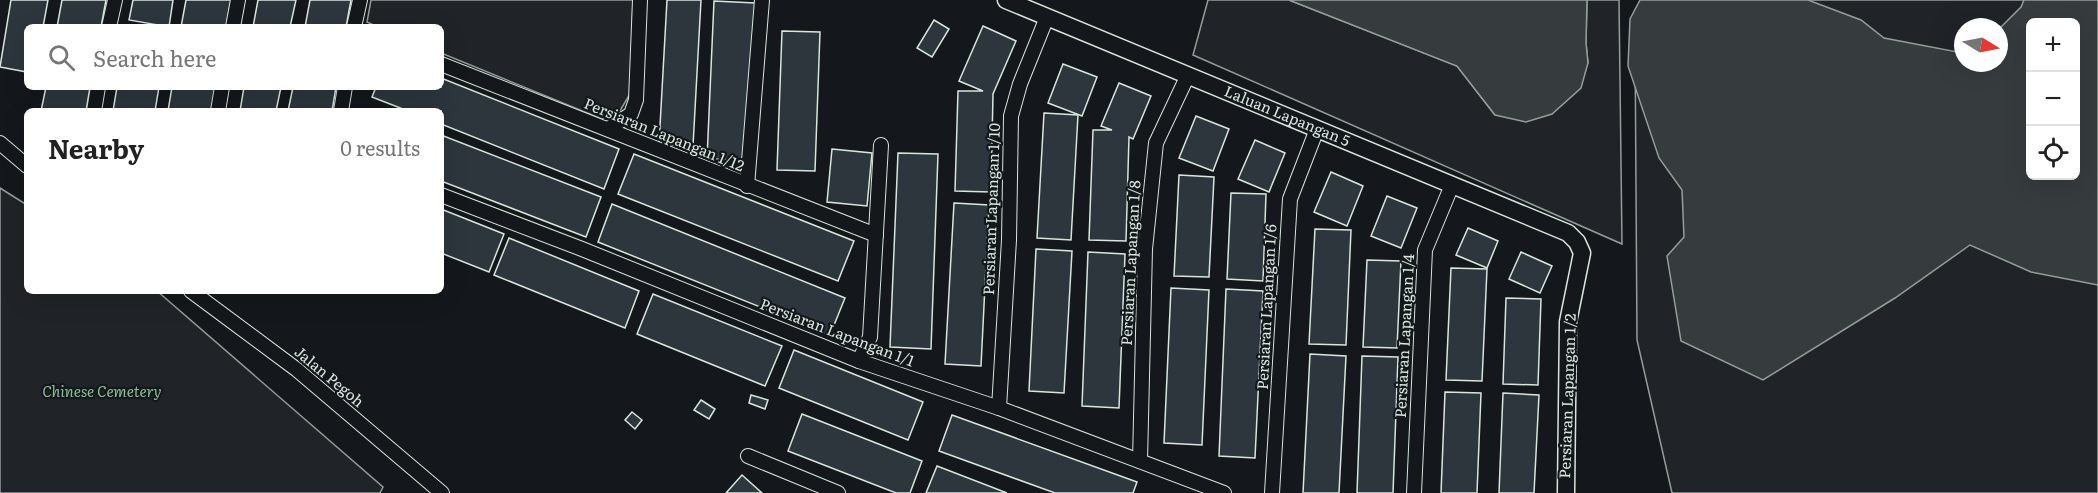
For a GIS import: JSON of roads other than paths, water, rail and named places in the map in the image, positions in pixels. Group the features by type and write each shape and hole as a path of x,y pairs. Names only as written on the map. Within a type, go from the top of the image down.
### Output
{"street":[{"path":"110,24 114,0"},
{"path":"234,24 238,0"},
{"path":"355,24 360,0"},
{"path":"608,129 631,114 636,100 640,0"},
{"path":"747,186 762,0"},
{"name":"Laluan Lapangan 5","path":"1006,0 1568,234"},
{"name":"Persiaran Lapangan 1/10","path":"999,408 1009,240 1011,116 1020,84 1047,17"},
{"name":"Persiaran Lapangan 1/12","path":"444,65 876,235"},
{"name":"Persiaran Lapangan 1/8","path":"1140,461 1145,249 1156,143 1188,75"},
{"path":"94,108 98,90"},
{"path":"218,108 222,90"},
{"path":"342,108 344,90"},
{"name":"Persiaran Lapangan 1/6","path":"1272,493 1290,199 1317,129"},
{"path":"0,144 24,164"},
{"path":"859,361 870,337 881,145"},
{"name":"Persiaran Lapangan 1/4","path":"1414,493 1425,250 1452,185"},
{"name":"Persiaran Lapangan 1/1","path":"444,196 582,249 859,361 999,408 1224,493"},
{"name":"Persiaran Lapangan 1/2","path":"1566,493 1568,322 1582,254 1577,242 1568,234"},
{"name":"Jalan Pegoh","path":"195,294 296,369 442,493"},
{"path":"748,456 811,488 838,493"}],"park label":[{"name":"Chinese Cemetery","path":"102,392"}]}
